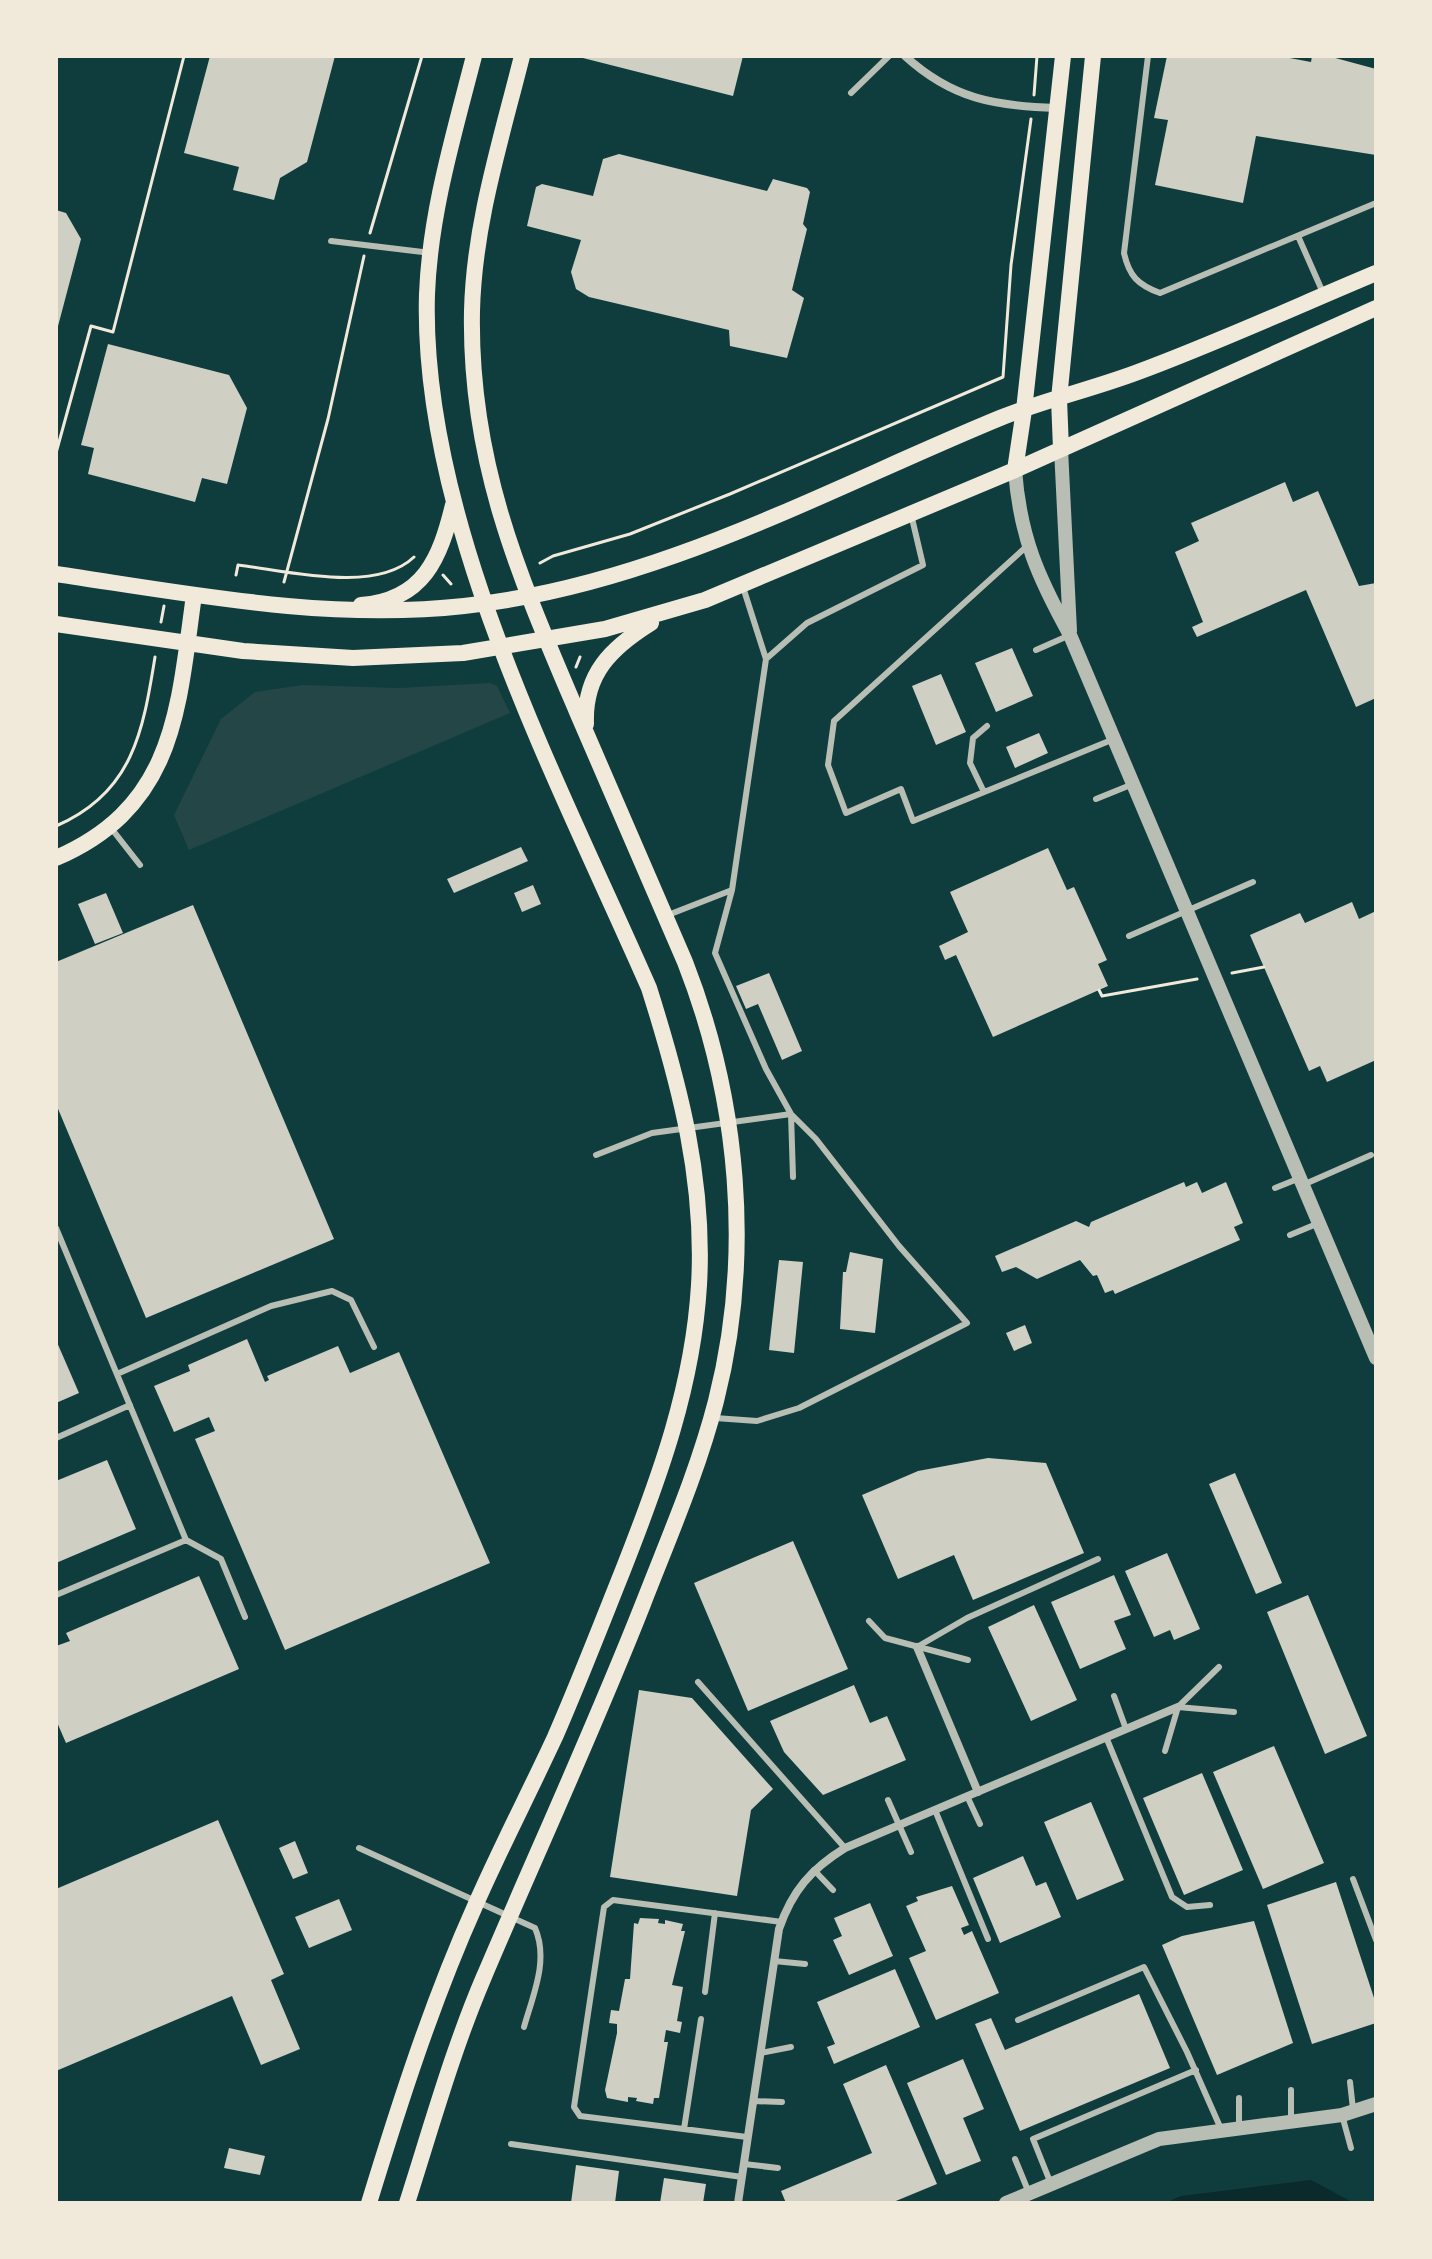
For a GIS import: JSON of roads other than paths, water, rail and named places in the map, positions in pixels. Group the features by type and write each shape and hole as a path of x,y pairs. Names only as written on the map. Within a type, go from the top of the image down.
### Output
{"main road":[{"path":"369,2203 414,2059 477,1902 575,1690 675,1430 692,1356 699,1283 697,1188 682,1096 649,988 488,604 454,503 435,409 427,322 431,253 445,172 474,56"},
{"path":"407,2203 455,2053 587,1746 692,1480 725,1361 734,1287 736,1204 730,1125 706,1022 665,916 528,597 494,499 482,449 476,406 472,309 481,224 522,56"},
{"path":"1015,470 1063,56"},
{"path":"1061,449 1059,399 1093,56"},
{"path":"56,574 194,595 340,610 399,611 488,604 528,597 619,576 687,552 1024,410 1161,363 1376,273"},
{"path":"56,624 187,644 315,657 425,656 546,640 669,612 1015,470 1376,308"},
{"path":"340,610 387,599 423,578 440,553 454,503"},
{"path":"56,858 111,828 144,792 164,755 174,720 194,595"},
{"path":"593,749 585,701 597,671 608,654 624,640 669,612"}],"street":[{"path":"905,56 921,71 974,99 1005,107 1056,108"},
{"path":"1061,449 1070,635"},
{"path":"1015,470 1018,509 1026,547 1070,635 1376,1358"},
{"path":"917,1647 978,1792"},
{"path":"738,2203 782,1922 786,1906 814,1870 845,1848 1178,1707"},
{"path":"1006,2203 1159,2139 1348,2114 1376,2104"}],"lane":[{"path":"851,93 889,56"},
{"path":"1148,56 1124,253 1132,277 1142,286 1160,293 1376,203"},
{"path":"1298,236 1324,295"},
{"path":"331,241 431,253"},
{"path":"766,659 807,623 923,565 911,513"},
{"path":"1026,547 834,721 828,765 846,813 901,789 913,821 1114,739"},
{"path":"711,1418 757,1421 799,1408 967,1323 899,1246 816,1139 791,1114 766,1069 715,953 732,890 766,659 742,584"},
{"path":"1036,650 1070,635"},
{"path":"983,790 970,763 973,738 987,726"},
{"path":"1096,799 1133,784"},
{"path":"111,828 140,865"},
{"path":"1129,936 1253,882"},
{"path":"665,916 732,890"},
{"path":"596,1155 652,1133 730,1125 791,1114"},
{"path":"791,1114 793,1177"},
{"path":"1275,1188 1371,1155"},
{"path":"1290,1235 1319,1223"},
{"path":"56,1228 186,1540 221,1559 245,1617"},
{"path":"117,1374 271,1306 332,1291 351,1300 374,1347"},
{"path":"56,1438 130,1405"},
{"path":"56,1595 186,1540"},
{"path":"917,1647 967,1618 1098,1559"},
{"path":"869,1621 885,1638 968,1660"},
{"path":"1165,1751 1178,1707 1219,1667"},
{"path":"698,1682 845,1848"},
{"path":"1114,1696 1126,1729"},
{"path":"1178,1707 1234,1712"},
{"path":"1106,1737 1172,1897 1187,1907 1210,1905"},
{"path":"967,1796 980,1824"},
{"path":"888,1800 911,1852"},
{"path":"935,1810 988,1939"},
{"path":"359,1848 535,1928 542,1943 540,1966 524,2027"},
{"path":"814,1870 833,1890"},
{"path":"1353,1879 1376,1940"},
{"path":"747,2137 580,2116 574,2107 604,1907 613,1900 782,1922"},
{"path":"705,1992 715,1913"},
{"path":"774,1961 805,1964"},
{"path":"1018,2020 1144,1967 1196,2070 1221,2129"},
{"path":"684,2129 701,2019"},
{"path":"761,2053 791,2047"},
{"path":"1051,2184 1033,2139 1196,2070"},
{"path":"1350,2082 1348,2114 1351,2148"},
{"path":"1291,2090 1291,2121"},
{"path":"1239,2098 1239,2126"},
{"path":"753,2101 782,2102"},
{"path":"511,2144 742,2177"},
{"path":"1015,2159 1029,2193"},
{"path":"744,2164 778,2168"}]}
